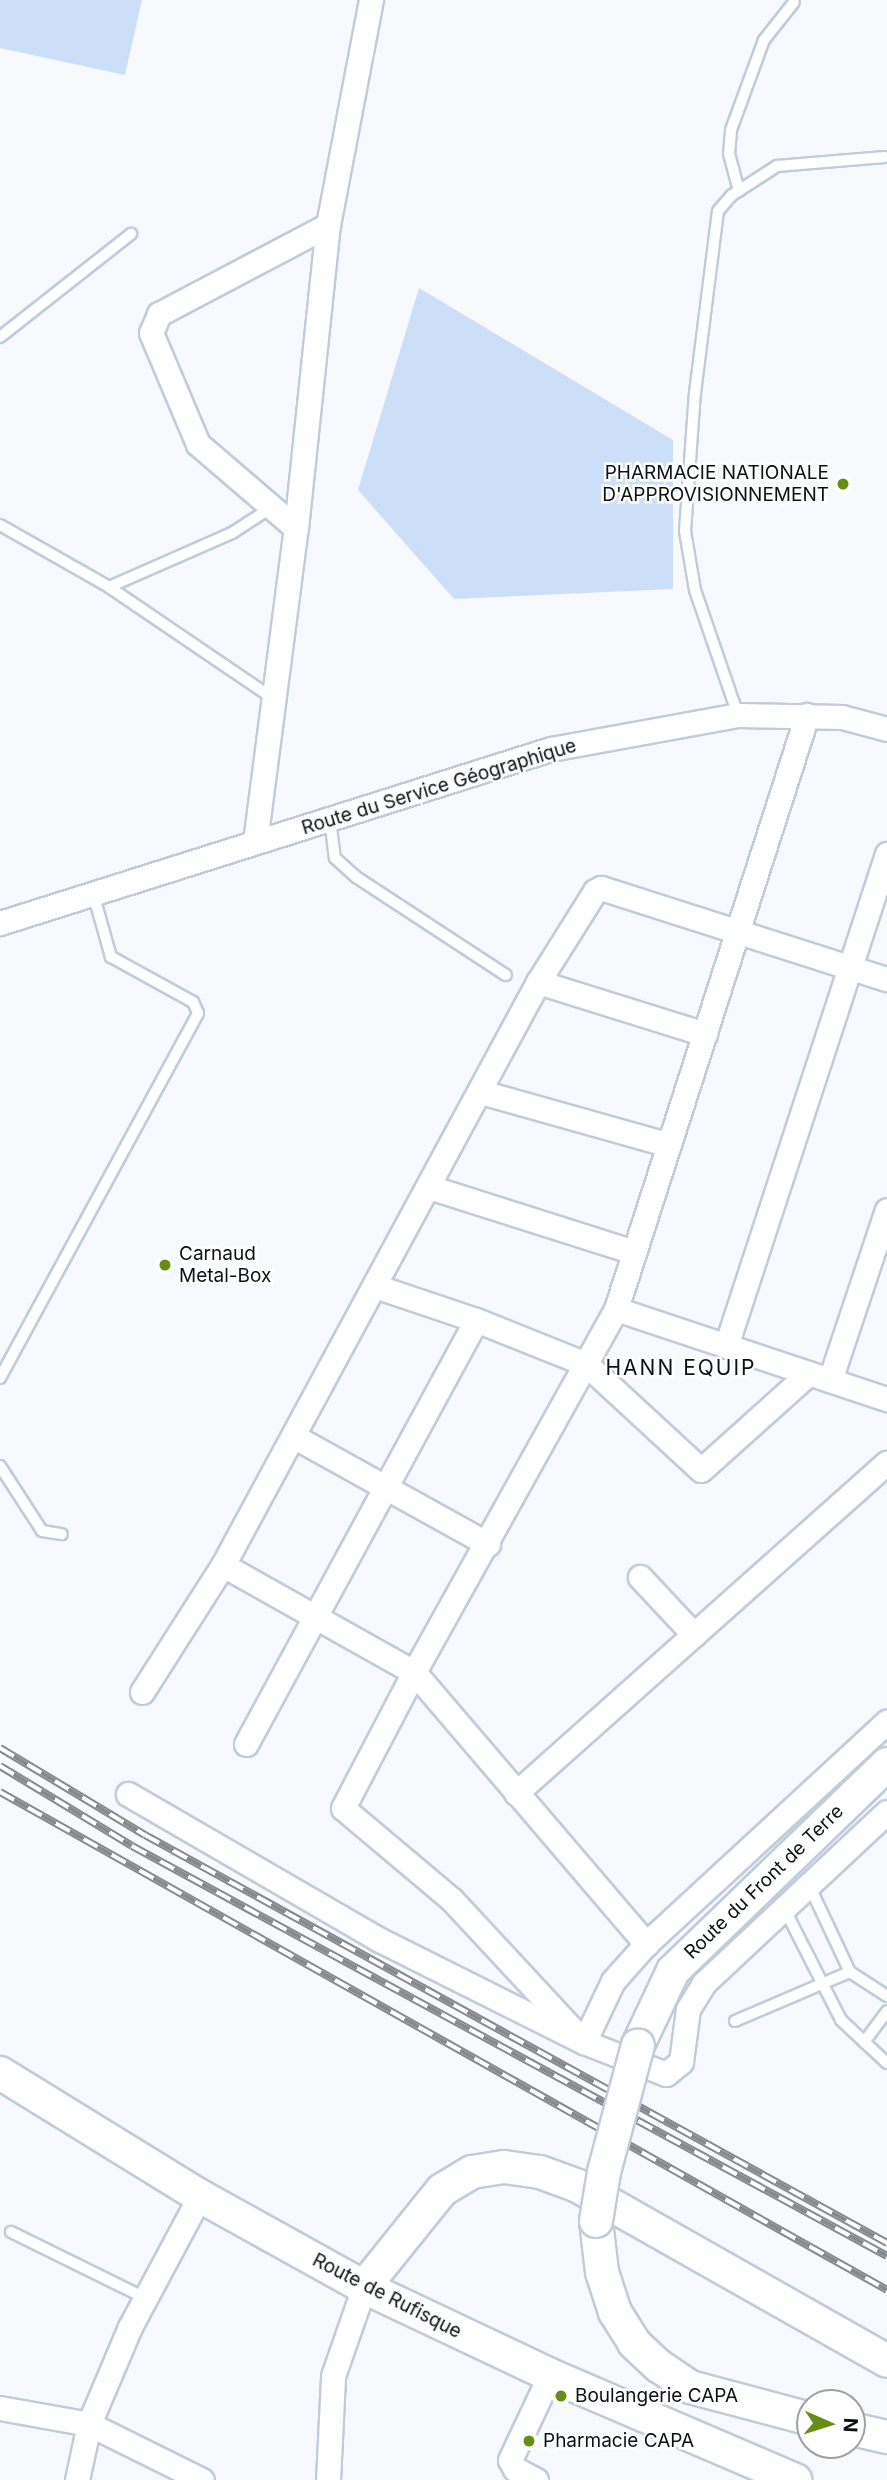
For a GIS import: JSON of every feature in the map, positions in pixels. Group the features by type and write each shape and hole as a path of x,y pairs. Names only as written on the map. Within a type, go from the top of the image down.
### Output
{"main road":[{"name":"Route du Front de Terre","path":"796,2415 690,2387 659,2366 634,2343 615,2312 601,2272 596,2221 604,2172 638,2045 673,1971 887,1764"},
{"name":"Route de Rufisque","path":"0,2073 200,2196 364,2287 550,2375 794,2480"},
{"path":"364,2287 442,2190 472,2172 504,2167 540,2172 578,2186 887,2361"},
{"path":"866,2432 887,2437"}],"street":[{"path":"255,842 296,528 328,225 371,0"},
{"path":"296,528 198,444 151,332 159,314 328,225"},
{"name":"Route du Service Géographique","path":"0,923 551,750 738,715 807,715 887,729"},
{"path":"584,2042 451,1899 343,1808 414,1672 488,1544 616,1309 807,715"},
{"path":"726,1346 887,854"},
{"path":"142,1692 223,1565 481,1092 538,982 590,896 601,888 887,979"},
{"path":"538,982 705,1034"},
{"path":"481,1092 669,1145"},
{"path":"429,1187 634,1252"},
{"path":"375,1286 476,1320 586,1364 701,1470 819,1377 887,1213"},
{"path":"616,1309 887,1399"},
{"path":"246,1744 476,1320"},
{"path":"293,1436 488,1544"},
{"path":"516,1793 887,1463"},
{"path":"223,1565 414,1672 646,1944"},
{"path":"640,1577 694,1635"},
{"path":"584,2042 613,1980 646,1944 887,1722"},
{"path":"128,1794 378,1939 584,2042 666,2074 675,2070 681,2062 688,2009 704,1983 887,1812"},
{"path":"77,2480 89,2424 145,2298 200,2196"},
{"path":"328,2480 332,2376 364,2287"},
{"path":"536,2480 515,2469 510,2460 550,2375"},
{"path":"0,2408 89,2424 202,2480"}],"lane":[{"path":"739,191 729,154 732,130 764,40 794,2"},
{"path":"738,715 695,590 684,519 695,393 718,211 739,191 785,163 885,157"},
{"path":"0,337 131,234"},
{"path":"109,587 232,533 272,507"},
{"path":"0,525 109,587 275,700"},
{"path":"330,819 335,858 356,877 506,975"},
{"path":"0,1378 198,1013 193,1002 111,957 93,893"},
{"path":"0,1466 42,1531 62,1534"},
{"path":"809,1884 850,1972 887,1996"},
{"path":"784,1908 820,1984 841,2020 887,2063"},
{"path":"735,2021 850,1972"},
{"path":"864,2042 887,2011"},
{"path":"11,2232 145,2298"}],"shaded area":[{"path":"0,0 142,0 125,75 0,48"},
{"path":"419,288 673,440 673,589 454,599 358,490"}],"railway":[{"path":"0,1748 145,1835 887,2243"},
{"path":"0,1766 132,1846 887,2256"},
{"path":"0,1792 887,2290"}],"place":[{"name":"PHARMACIE NATIONALE D'APPROVISIONNEMENT","path":"843,484"},
{"name":"Carnaud Metal-Box","path":"165,1265"},
{"name":"Boulangerie CAPA","path":"561,2396"},
{"name":"Pharmacie CAPA","path":"529,2441"}],"district":[{"name":"HANN EQUIP","path":"681,1368"}]}
